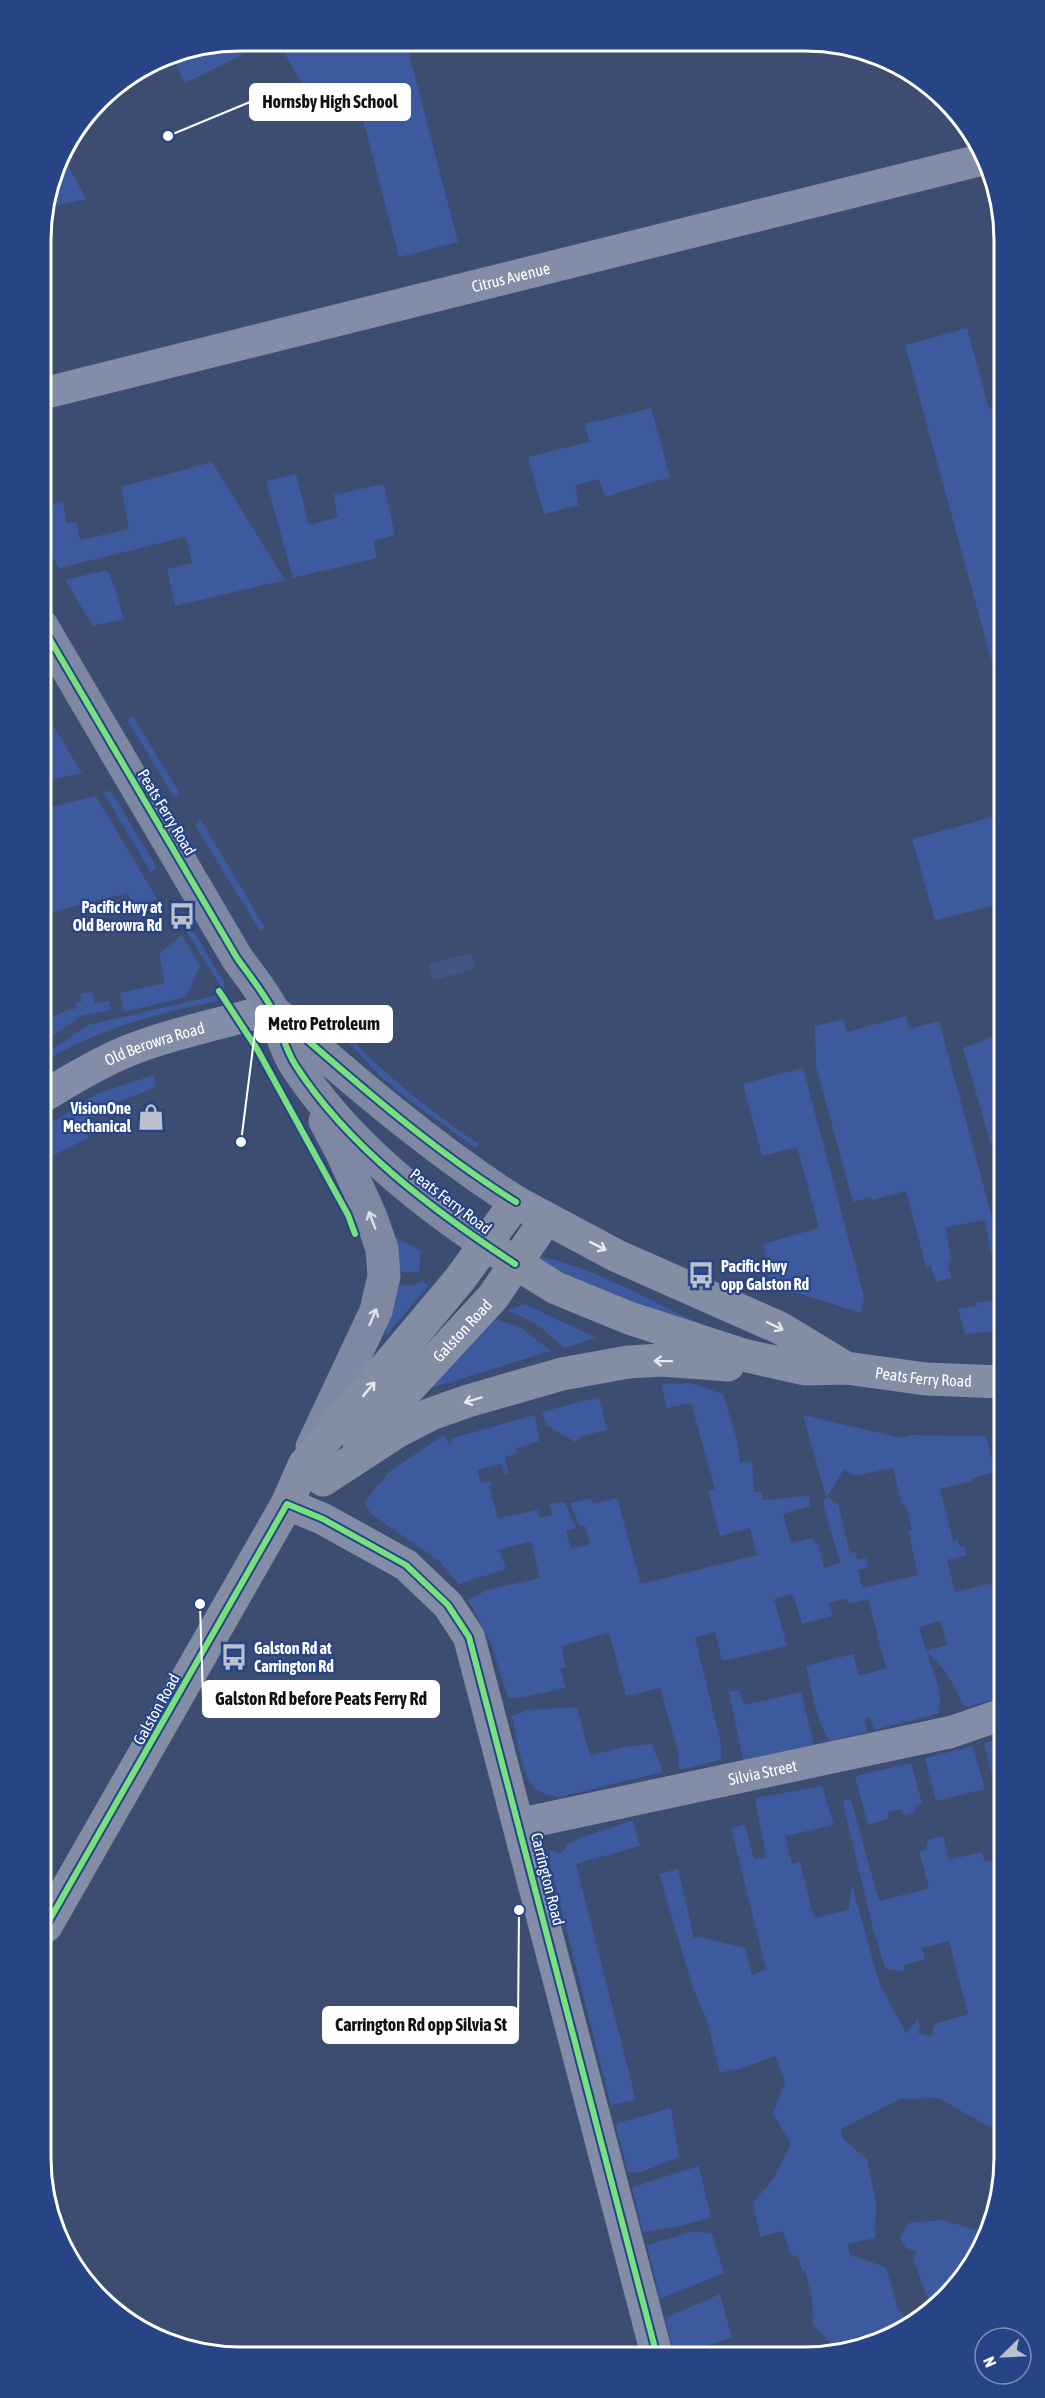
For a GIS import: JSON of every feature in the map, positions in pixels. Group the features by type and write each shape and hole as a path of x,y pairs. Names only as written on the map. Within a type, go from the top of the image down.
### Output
{"main road":[{"name":"Peats Ferry Road","path":"51,641 237,958 272,1009 295,1065 327,1106 384,1166 416,1194 515,1264 556,1287 629,1318 743,1355 805,1369 846,1368 926,1379 994,1382"},
{"name":"Peats Ferry Road","path":"272,1009 405,1124 474,1175 516,1202 617,1256 780,1328 846,1368"},
{"path":"295,1065 341,1151 371,1217 382,1249 384,1276 376,1311 314,1473"},
{"name":"Galston Road","path":"314,1473 516,1202"},
{"name":"Galston Road","path":"51,1917 286,1504 314,1473 493,1297 546,1219"},
{"path":"314,1473 431,1414 562,1374 628,1362 662,1360 805,1369"}],"street":[{"name":"Citrus Avenue","path":"51,392 977,161"},
{"name":"Old Berowra Road","path":"51,1092 86,1070 126,1052 272,1009"},
{"name":"Carrington Road","path":"286,1504 323,1519 406,1565 448,1605 469,1637 520,1824 655,2347"},
{"name":"Silvia Street","path":"520,1824 951,1732 994,1717"}],"shaded area":[{"path":"249,51 185,83 175,63 215,53"},
{"path":"283,51 408,51 458,242 399,257 361,112 325,121"},
{"path":"67,163 86,199 54,206"},
{"path":"967,328 989,409 994,407 994,670 905,345"},
{"path":"651,408 670,477 605,497 599,479 575,485 579,505 544,514 528,457 589,442 585,424"},
{"path":"212,462 285,580 175,606 167,569 192,563 186,537 59,568 51,555 51,504 63,501 67,523 76,522 80,540 129,529 121,487"},
{"path":"296,474 309,525 338,517 333,495 384,484 395,535 373,541 377,558 293,578 266,481"},
{"path":"106,570 114,585 124,619 93,626 65,580"},
{"path":"133,716 180,794 174,797 127,719"},
{"path":"51,723 82,773 51,780"},
{"path":"111,791 157,868 151,872 103,792"},
{"path":"96,796 157,899 137,909 134,915 128,893 51,912 51,807"},
{"path":"994,817 994,905 935,920 912,839"},
{"path":"200,820 265,928 260,931 195,825"},
{"path":"182,912 224,982 225,993 176,915"},
{"path":"182,935 200,966 186,997 124,1012 120,993 165,983 159,954"},
{"path":"471,953 475,969 433,980 429,964"},
{"path":"92,992 95,1003 109,1001 111,1010 81,1016 51,1037 51,1018 77,1008 75,1003 82,1001 80,994"},
{"path":"218,995 220,1000 129,1023 86,1040 51,1058 51,1050 88,1025"},
{"path":"324,1011 397,1082 479,1144 476,1148 406,1098 379,1075 321,1013"},
{"path":"906,1016 909,1029 939,1021 994,1225 994,1255 991,1255 985,1220 946,1227 951,1278 936,1282 931,1266 926,1267 906,1191 872,1200 871,1197 853,1202 816,1066 815,1026 843,1019 847,1032"},
{"path":"994,1036 994,1155 963,1048"},
{"path":"803,1068 864,1297 861,1313 772,1285 763,1244 819,1228 797,1147 762,1156 743,1084"},
{"path":"154,1075 156,1087 94,1112 94,1117 85,1118 88,1138 51,1156 51,1123 99,1093"},
{"path":"392,1236 421,1251 419,1272 396,1272"},
{"path":"539,1256 582,1269 623,1286 703,1325 703,1328 590,1287 535,1257"},
{"path":"423,1281 428,1286 385,1337 394,1286 412,1285"},
{"path":"994,1300 994,1332 965,1334 958,1309 977,1306 976,1303"},
{"path":"523,1304 596,1338 564,1348 531,1321 506,1311"},
{"path":"496,1319 521,1328 551,1351 428,1389 473,1339"},
{"path":"690,1383 723,1394 737,1440 740,1463 752,1461 754,1492 762,1492 762,1500 809,1496 810,1506 783,1514 791,1543 813,1538 815,1544 818,1543 824,1568 840,1563 823,1503 826,1497 803,1415 901,1438 913,1435 986,1436 994,1472 972,1478 973,1481 940,1489 953,1541 958,1540 960,1547 964,1546 966,1555 947,1560 955,1592 994,1583 994,1699 966,1707 952,1682 927,1652 939,1690 938,1714 874,1730 870,1717 865,1719 867,1732 831,1741 818,1717 806,1666 853,1654 859,1676 886,1668 868,1599 849,1604 847,1598 829,1603 833,1616 802,1624 793,1594 774,1599 787,1646 722,1661 715,1632 695,1638 721,1744 721,1760 679,1770 678,1752 660,1688 626,1696 609,1633 561,1646 566,1667 560,1669 566,1688 508,1698 491,1643 468,1600 487,1590 540,1578 531,1541 499,1550 506,1569 459,1584 439,1561 371,1514 364,1502 390,1471 444,1435 450,1445 453,1438 535,1415 539,1441 516,1448 517,1454 505,1457 509,1474 505,1475 501,1464 477,1470 481,1483 491,1481 492,1485 489,1486 498,1518 538,1510 540,1518 552,1515 549,1504 565,1502 576,1528 566,1531 571,1549 590,1544 585,1526 580,1527 570,1503 591,1498 593,1504 617,1498 641,1584 757,1555 750,1528 720,1536 708,1491 715,1489 691,1403 667,1408 661,1384","holes":["893,1468 902,1505 906,1505 912,1530 908,1531 918,1575 862,1588 858,1570 868,1568 866,1558 857,1560 856,1552 850,1553 838,1504 827,1497 844,1469 855,1476","940,1621 947,1645 926,1651 919,1627"]},
{"path":"599,1397 607,1430 582,1436 575,1442 546,1425 542,1412"},
{"path":"739,1690 744,1705 801,1692 814,1745 743,1760 729,1692"},
{"path":"577,1707 590,1756 622,1747 652,1744 663,1772 559,1797 536,1789 531,1784 523,1766 512,1716 527,1710"},
{"path":"994,1740 994,1785 984,1743"},
{"path":"973,1746 985,1789 936,1801 925,1758"},
{"path":"911,1763 922,1803 914,1806 916,1812 904,1815 902,1809 888,1812 889,1819 868,1825 855,1776"},
{"path":"822,1786 834,1825 785,1836 792,1864 800,1862 814,1918 849,1910 852,1886 880,1985 906,2033 918,2019 920,2027 918,2033 931,2037 935,2024 968,2014 949,1941 922,1948 925,1959 904,1965 905,1972 885,1968 873,1929 843,1803 846,1799 851,1800 879,1901 929,1888 919,1851 926,1849 928,1840 943,1836 949,1860 982,1852 985,1862 994,1860 994,2129 938,2098 900,2099 841,2129 843,2139 867,2159 876,2204 875,2238 848,2244 850,2255 886,2267 898,2309 905,2318 878,2333 854,2341 832,2345 813,2325 812,2297 805,2270 802,2271 798,2257 790,2254 783,2231 760,2237 753,2203 774,2178 791,2144 773,2114 785,2082 776,2056 734,2071 734,2069 720,2073 707,2020 693,1988 659,1874 678,1869 694,1938 700,1937 745,1948 752,1975 766,1969 731,1828 745,1824 754,1860 766,1857 755,1798"},
{"path":"633,1820 640,1846 576,1864 636,2100 611,2105 550,1864 550,1852 554,1850 561,1854 568,1844 576,1839"},
{"path":"671,2108 679,2157 639,2173 628,2172 616,2127 618,2123"},
{"path":"699,2166 711,2218 643,2232 632,2187"},
{"path":"943,2220 978,2231 975,2242 955,2273 929,2301 913,2259 917,2251 906,2248 900,2238 909,2223"},
{"path":"695,2231 712,2234 724,2273 660,2299 647,2245"},
{"path":"720,2294 732,2338 702,2347 673,2347 665,2318"}],"cycle path":[{"path":"51,641 237,958 269,1004 292,1060 317,1096 367,1151 395,1176 424,1200 515,1264"},
{"path":"219,991 257,1049 348,1215 355,1234"},
{"path":"274,1011 421,1135 516,1202"},
{"path":"51,1917 287,1504 323,1519 406,1565 448,1605 469,1637 655,2347"}],"place":[{"name":"Hornsby High School","path":"168,136"},
{"name":"Pacific Hwy at Old Berowra Rd","path":"182,916"},
{"name":"VisionOne Mechanical","path":"151,1117"},
{"name":"Metro Petroleum","path":"241,1142"},
{"name":"Pacific Hwy opp Galston Rd","path":"701,1275"},
{"name":"Galston Rd before Peats Ferry Rd","path":"200,1604"},
{"name":"Galston Rd at Carrington Rd","path":"234,1657"},
{"name":"Carrington Rd opp Silvia St","path":"519,1910"}]}
